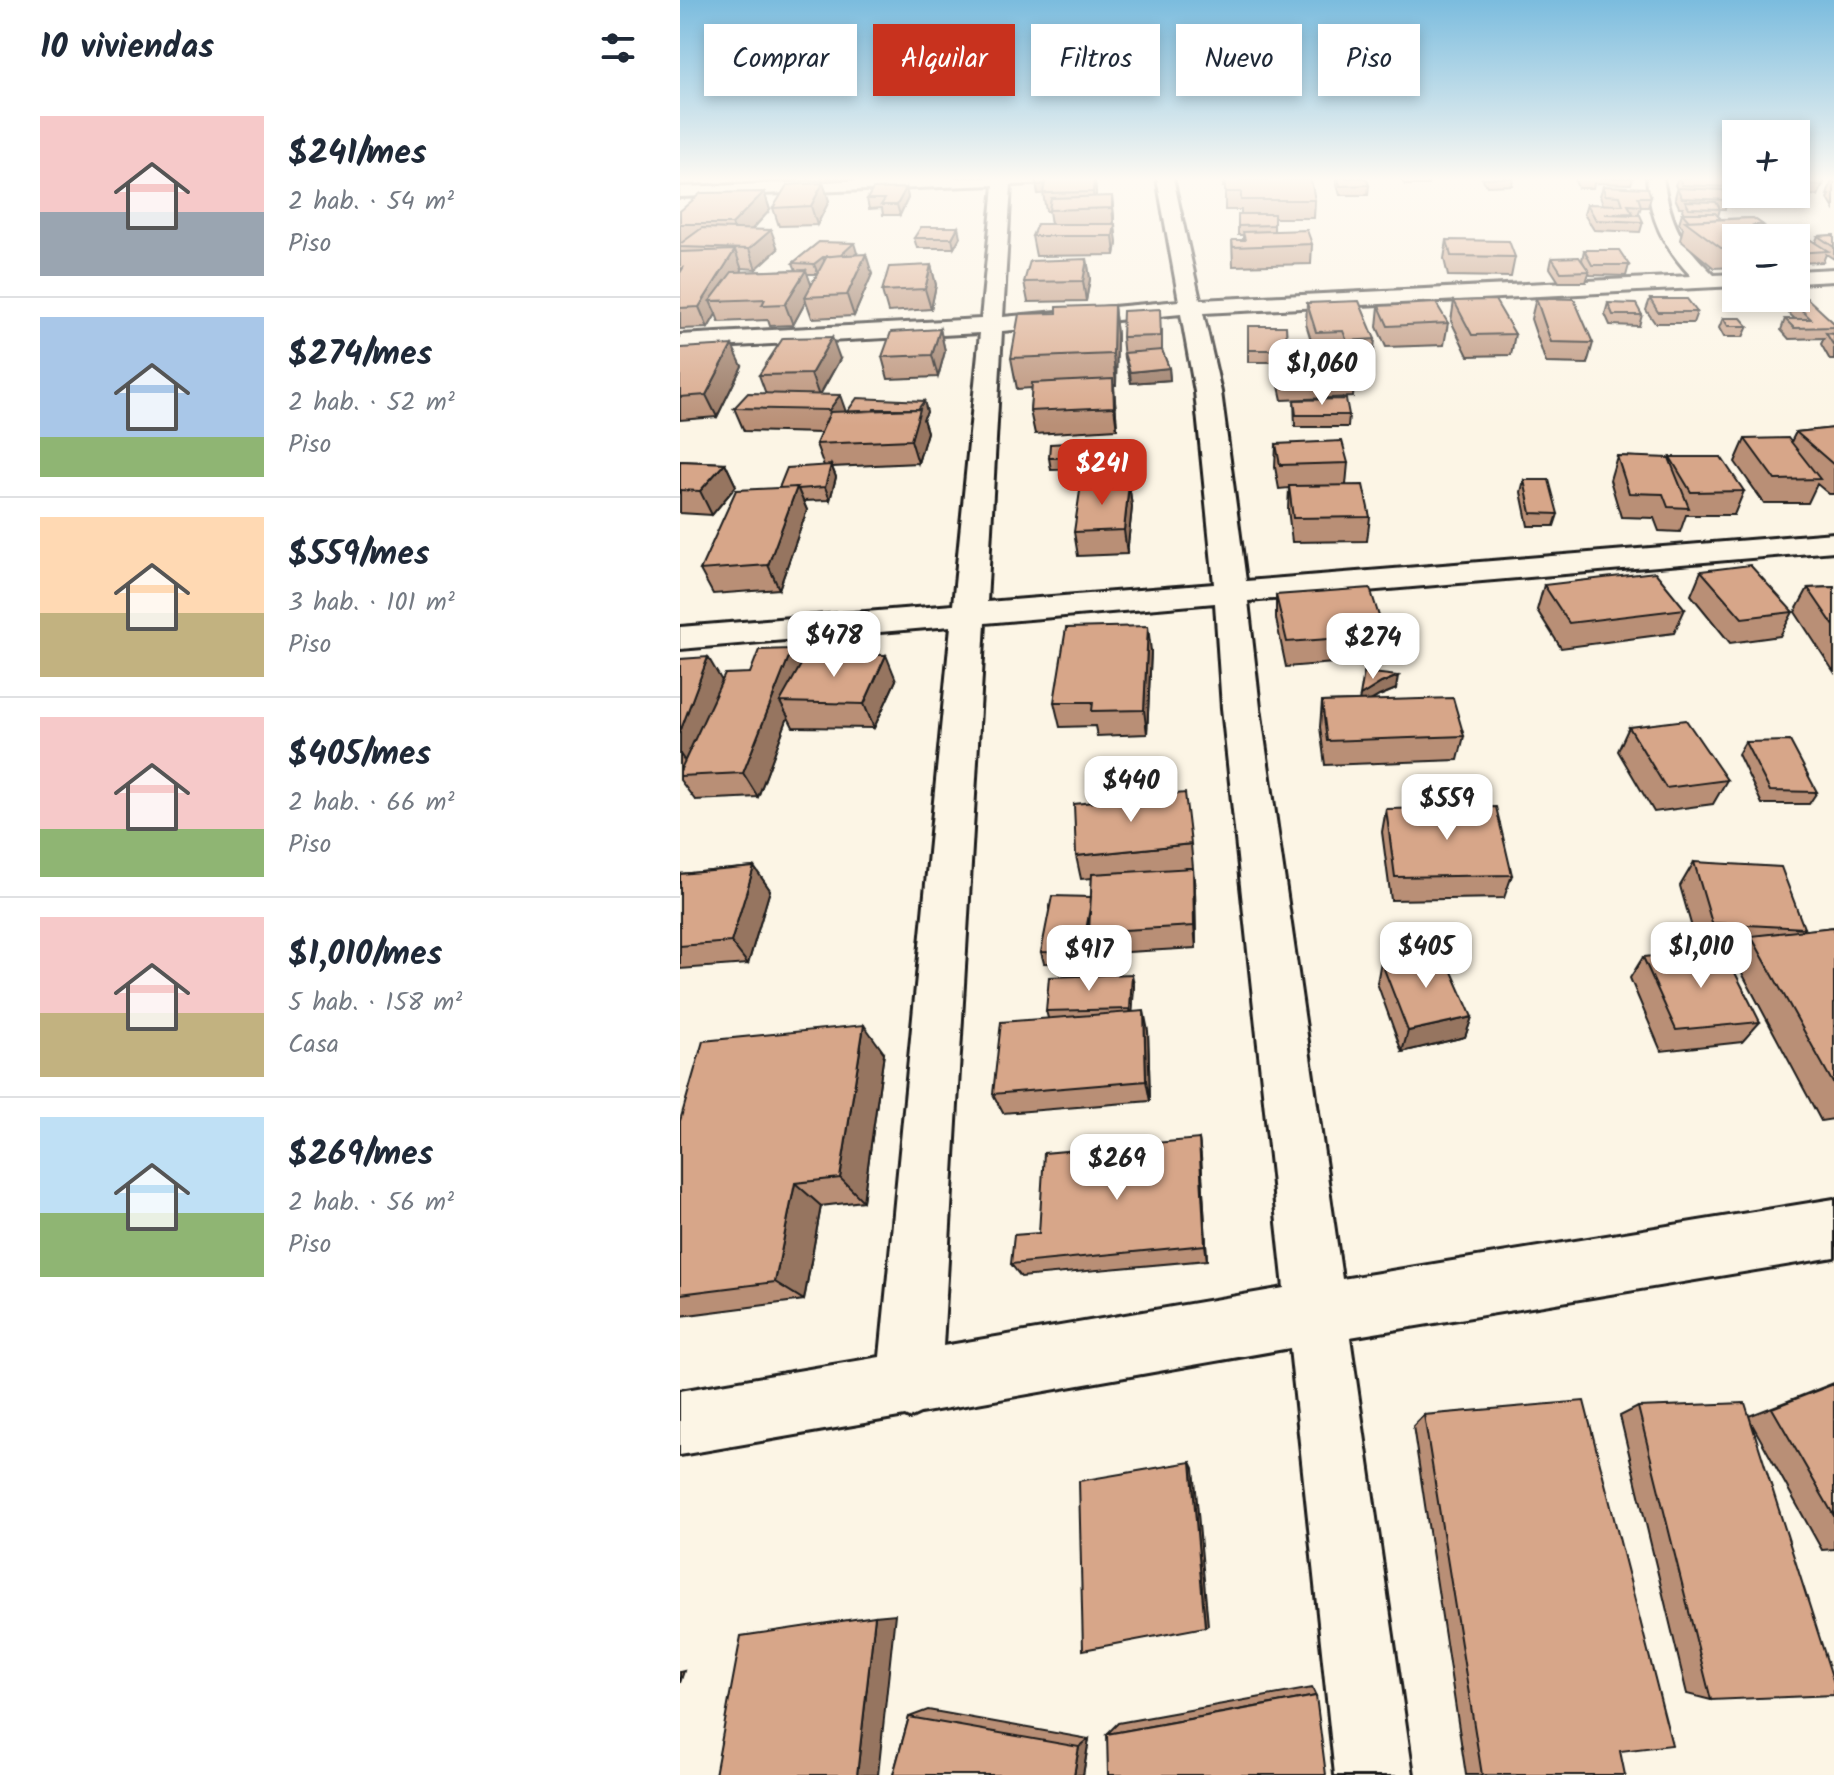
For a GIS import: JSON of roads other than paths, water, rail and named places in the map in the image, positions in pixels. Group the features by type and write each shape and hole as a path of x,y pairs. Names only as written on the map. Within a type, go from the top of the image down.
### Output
{"street":[{"path":"909,1386 998,261"},
{"path":"1180,261 1208,392 1241,708 1374,1775"},
{"path":"1688,261 1708,281"},
{"path":"1810,276 1834,275"},
{"path":"680,342 994,325 1189,307 1722,280"},
{"path":"680,638 1834,542"},
{"path":"680,1423 909,1386 1316,1313 1834,1228"}]}
